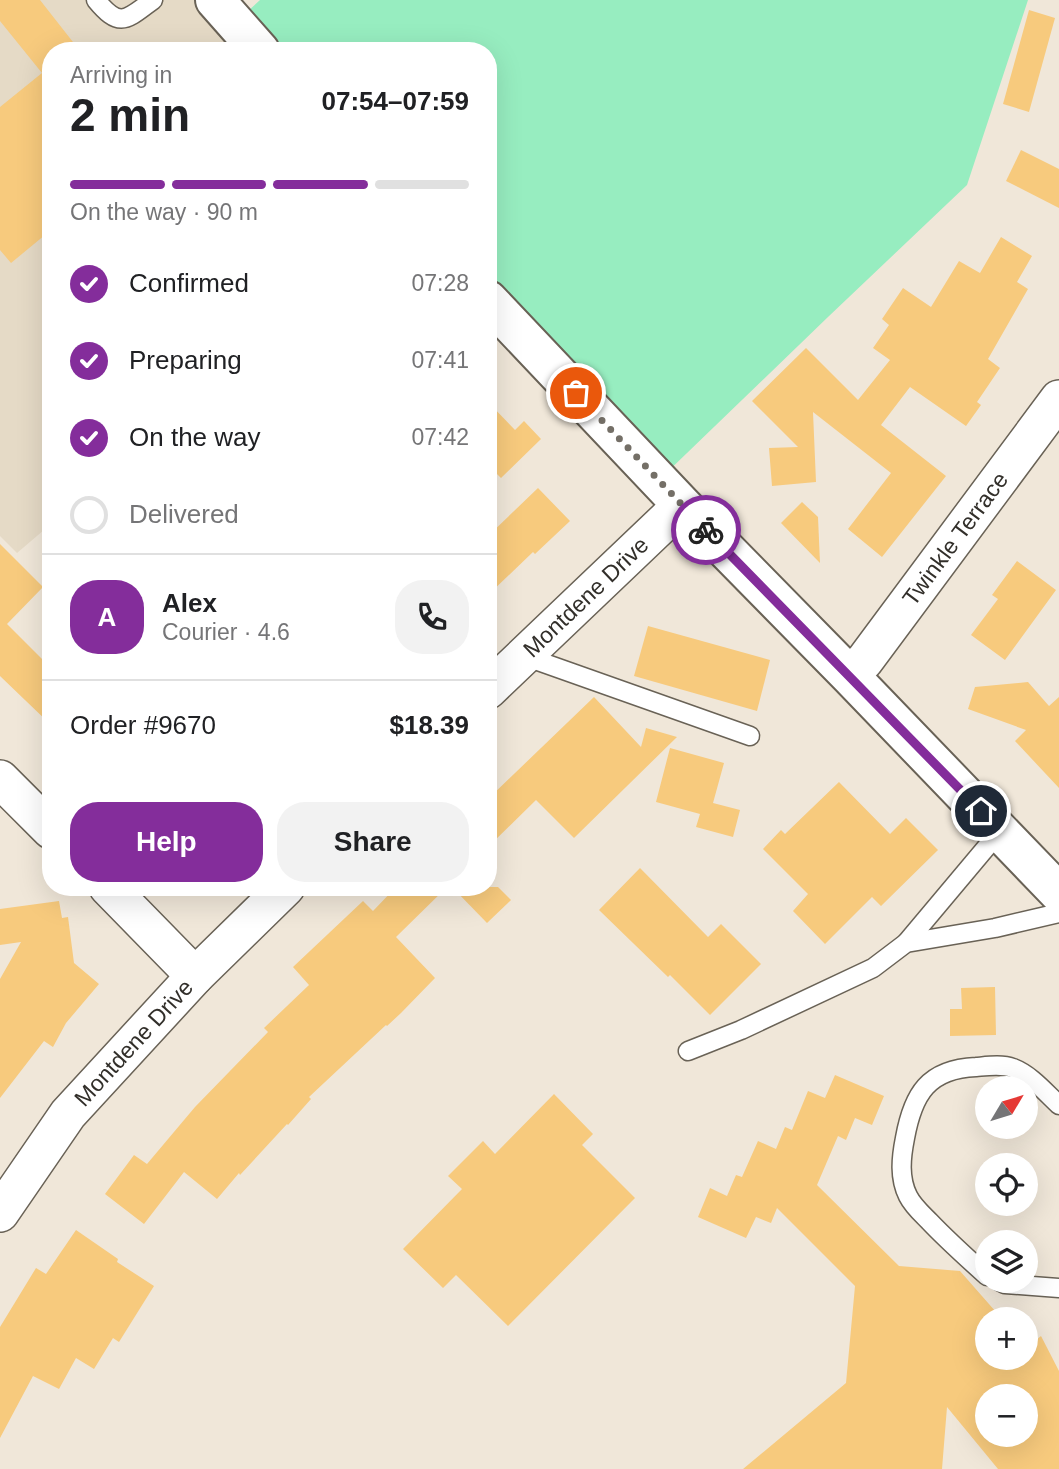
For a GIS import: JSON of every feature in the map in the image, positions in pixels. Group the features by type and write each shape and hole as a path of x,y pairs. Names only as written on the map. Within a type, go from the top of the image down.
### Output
{"street":[{"path":"215,0 252,42"},
{"path":"497,310 682,505 1059,893"},
{"name":"Twinkle Terrace","path":"850,676 865,660 1059,399"},
{"name":"Montdene Drive","path":"497,682 682,505"},
{"path":"0,779 42,821"},
{"path":"117,896 195,976"},
{"name":"Montdene Drive","path":"0,1213 68,1114 195,976 277,896"}],"lane":[{"path":"96,0 107,13 118,19 131,17 153,0"},
{"path":"524,656 750,736"},
{"path":"688,1051 741,1030 873,968 906,943 1000,831"},
{"path":"906,943 1059,914"},
{"path":"975,1265 912,1204 907,1194 902,1180 902,1153 915,1101 934,1078 946,1072 965,1067 996,1066 1013,1068 1031,1079 1059,1105"},
{"path":"1038,1286 1059,1288"}],"shaded area":[{"path":"0,0 216,0 254,42 42,42 42,532 17,553 0,536"}],"green space":[{"path":"260,0 1028,0 967,185 659,480 497,307 497,42 254,42 236,22"}],"building":[{"path":"0,0 40,0 73,42 42,42 42,73 0,21"},
{"path":"1029,10 1055,18 1029,112 1003,104"},
{"path":"42,73 42,237 11,263 0,250 0,107"},
{"path":"1021,150 1059,169 1059,208 1006,181"},
{"path":"1001,237 1032,256 1017,282 1028,289 988,359 1000,368 977,402 981,405 966,426 910,387 881,425 946,476 882,557 848,529 891,473 813,412 816,482 772,486 769,448 798,447 752,401 806,348 858,400 890,360 873,348 889,325 882,319 903,288 931,307 959,261 980,273"},
{"path":"497,411 515,430 524,421 541,439 501,478 497,474"},
{"path":"538,488 570,521 497,586 497,527"},
{"path":"802,502 818,517 820,563 781,523"},
{"path":"0,544 42,586 7,624 42,659 42,716 0,676"},
{"path":"1017,561 1056,590 1005,660 971,635 998,599 992,595"},
{"path":"648,626 770,660 757,711 634,676"},
{"path":"1028,682 1049,706 1059,697 1059,788 1015,741 1026,730 968,709 975,687"},
{"path":"594,697 641,747 646,728 677,737 574,838 536,800 497,838 497,790"},
{"path":"670,748 724,763 713,803 740,810 733,837 696,827 700,814 656,802"},
{"path":"839,782 890,834 906,818 938,850 881,906 872,897 825,944 793,911 808,894 763,849 781,830 785,834"},
{"path":"640,868 708,937 721,924 761,964 710,1015 599,910"},
{"path":"498,887 511,900 487,923 461,896 497,896"},
{"path":"387,896 438,896 396,937 435,978 401,1013 309,1097 311,1099 288,1125 240,1175 239,1173 217,1199 184,1172 144,1224 105,1194 134,1155 147,1164 195,1107 268,1032 264,1028 309,985 293,967 363,901 373,911"},
{"path":"59,901 62,918 68,917 74,963 99,984 66,1023 53,1047 44,1041 0,1098 0,979 21,942 0,945 0,909"},
{"path":"995,987 996,1035 950,1036 950,1009 962,1009 961,988"},
{"path":"835,1075 884,1096 872,1125 855,1118 846,1140 838,1136 817,1185 899,1266 960,1271 975,1288 975,1293 979,1293 992,1307 975,1307 975,1370 1038,1370 1038,1338 1041,1336 1059,1371 1059,1469 998,1469 980,1447 1038,1447 1038,1384 975,1384 975,1441 947,1407 942,1469 743,1469 846,1383 855,1286 777,1208 771,1223 756,1217 746,1238 698,1217 710,1188 727,1196 736,1175 742,1177 758,1141 776,1149 785,1127 792,1130 808,1091 825,1098"},
{"path":"554,1094 593,1134 582,1145 635,1198 508,1326 456,1275 443,1288 403,1249 462,1189 448,1176 483,1141 495,1154"},
{"path":"76,1230 154,1286 119,1342 113,1338 94,1369 76,1358 59,1389 33,1376 0,1438 0,1327 36,1268 46,1274"}],"way so far":[{"path":"576,393 706,530"}],"route":[{"path":"706,530 981,811"}]}
